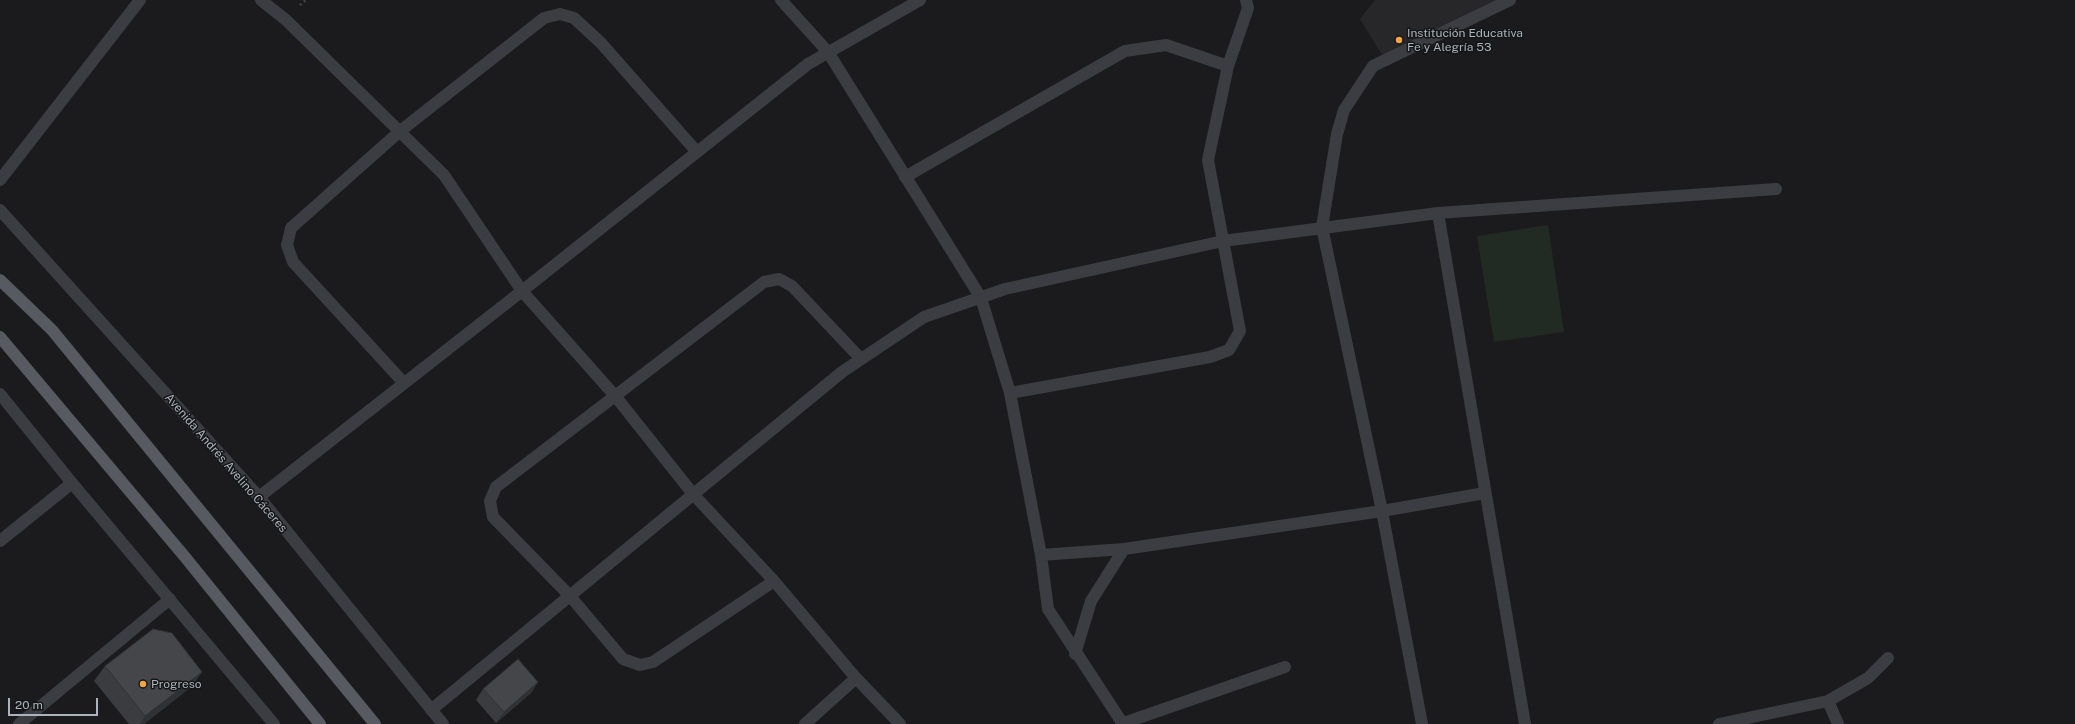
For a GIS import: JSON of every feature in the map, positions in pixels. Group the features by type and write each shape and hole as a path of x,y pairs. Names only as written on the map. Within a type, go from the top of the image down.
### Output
{"main road":[{"path":"0,280 52,330 375,724"},
{"path":"0,337 186,557 320,724"}],"street":[{"path":"0,180 140,0"},
{"path":"261,0 286,20 444,175 522,291 616,397 693,494 774,581 856,678 900,724"},
{"path":"781,0 828,52 981,298 1010,393 1041,555 1048,609 1075,654 1122,724 1285,668"},
{"path":"259,497 808,64 920,0"},
{"path":"1010,393 1210,356 1229,350 1240,331 1208,160 1228,66 1248,8 1246,0"},
{"path":"1422,724 1382,512 1322,227 1337,134 1342,116 1344,110 1373,66 1510,0"},
{"path":"404,384 293,262 287,245 291,228 399,132 544,18 560,14 574,18 601,43 697,152"},
{"path":"905,177 1126,51 1166,45 1228,66"},
{"path":"431,710 842,372 924,317 1005,289 1223,241 1438,213 1776,189"},
{"name":"Avenida Andrés Avelino Cáceres","path":"0,210 259,497 443,724"},
{"path":"1438,213 1525,724"},
{"path":"774,581 653,662 640,665 623,659 570,596 493,517 490,502 496,487 616,397 764,282 779,279 792,286 861,359"},
{"path":"0,394 72,483 274,724"},
{"path":"0,542 72,483"},
{"path":"1041,555 1124,549 1382,512 1485,493"},
{"path":"1075,654 1091,601 1124,549"},
{"path":"19,724 170,599"},
{"path":"1719,724 1828,701 1868,678 1888,658"},
{"path":"805,724 856,678"},
{"path":"1828,701 1838,724"}],"shaded area":[{"name":"Institución Educativa Fe y Alegría 53","path":"1375,0 1500,0 1385,60 1360,19"},
{"path":"1548,225 1564,332 1494,342 1477,236"}],"building":[{"name":"Progreso","path":"153,629 172,633 202,672 145,716 105,666"},
{"path":"518,659 538,682 504,712 483,689"}],"place":[{"name":"Institución Educativa Fe y Alegría 53","path":"1399,40"},
{"name":"Progreso","path":"143,684"}]}
